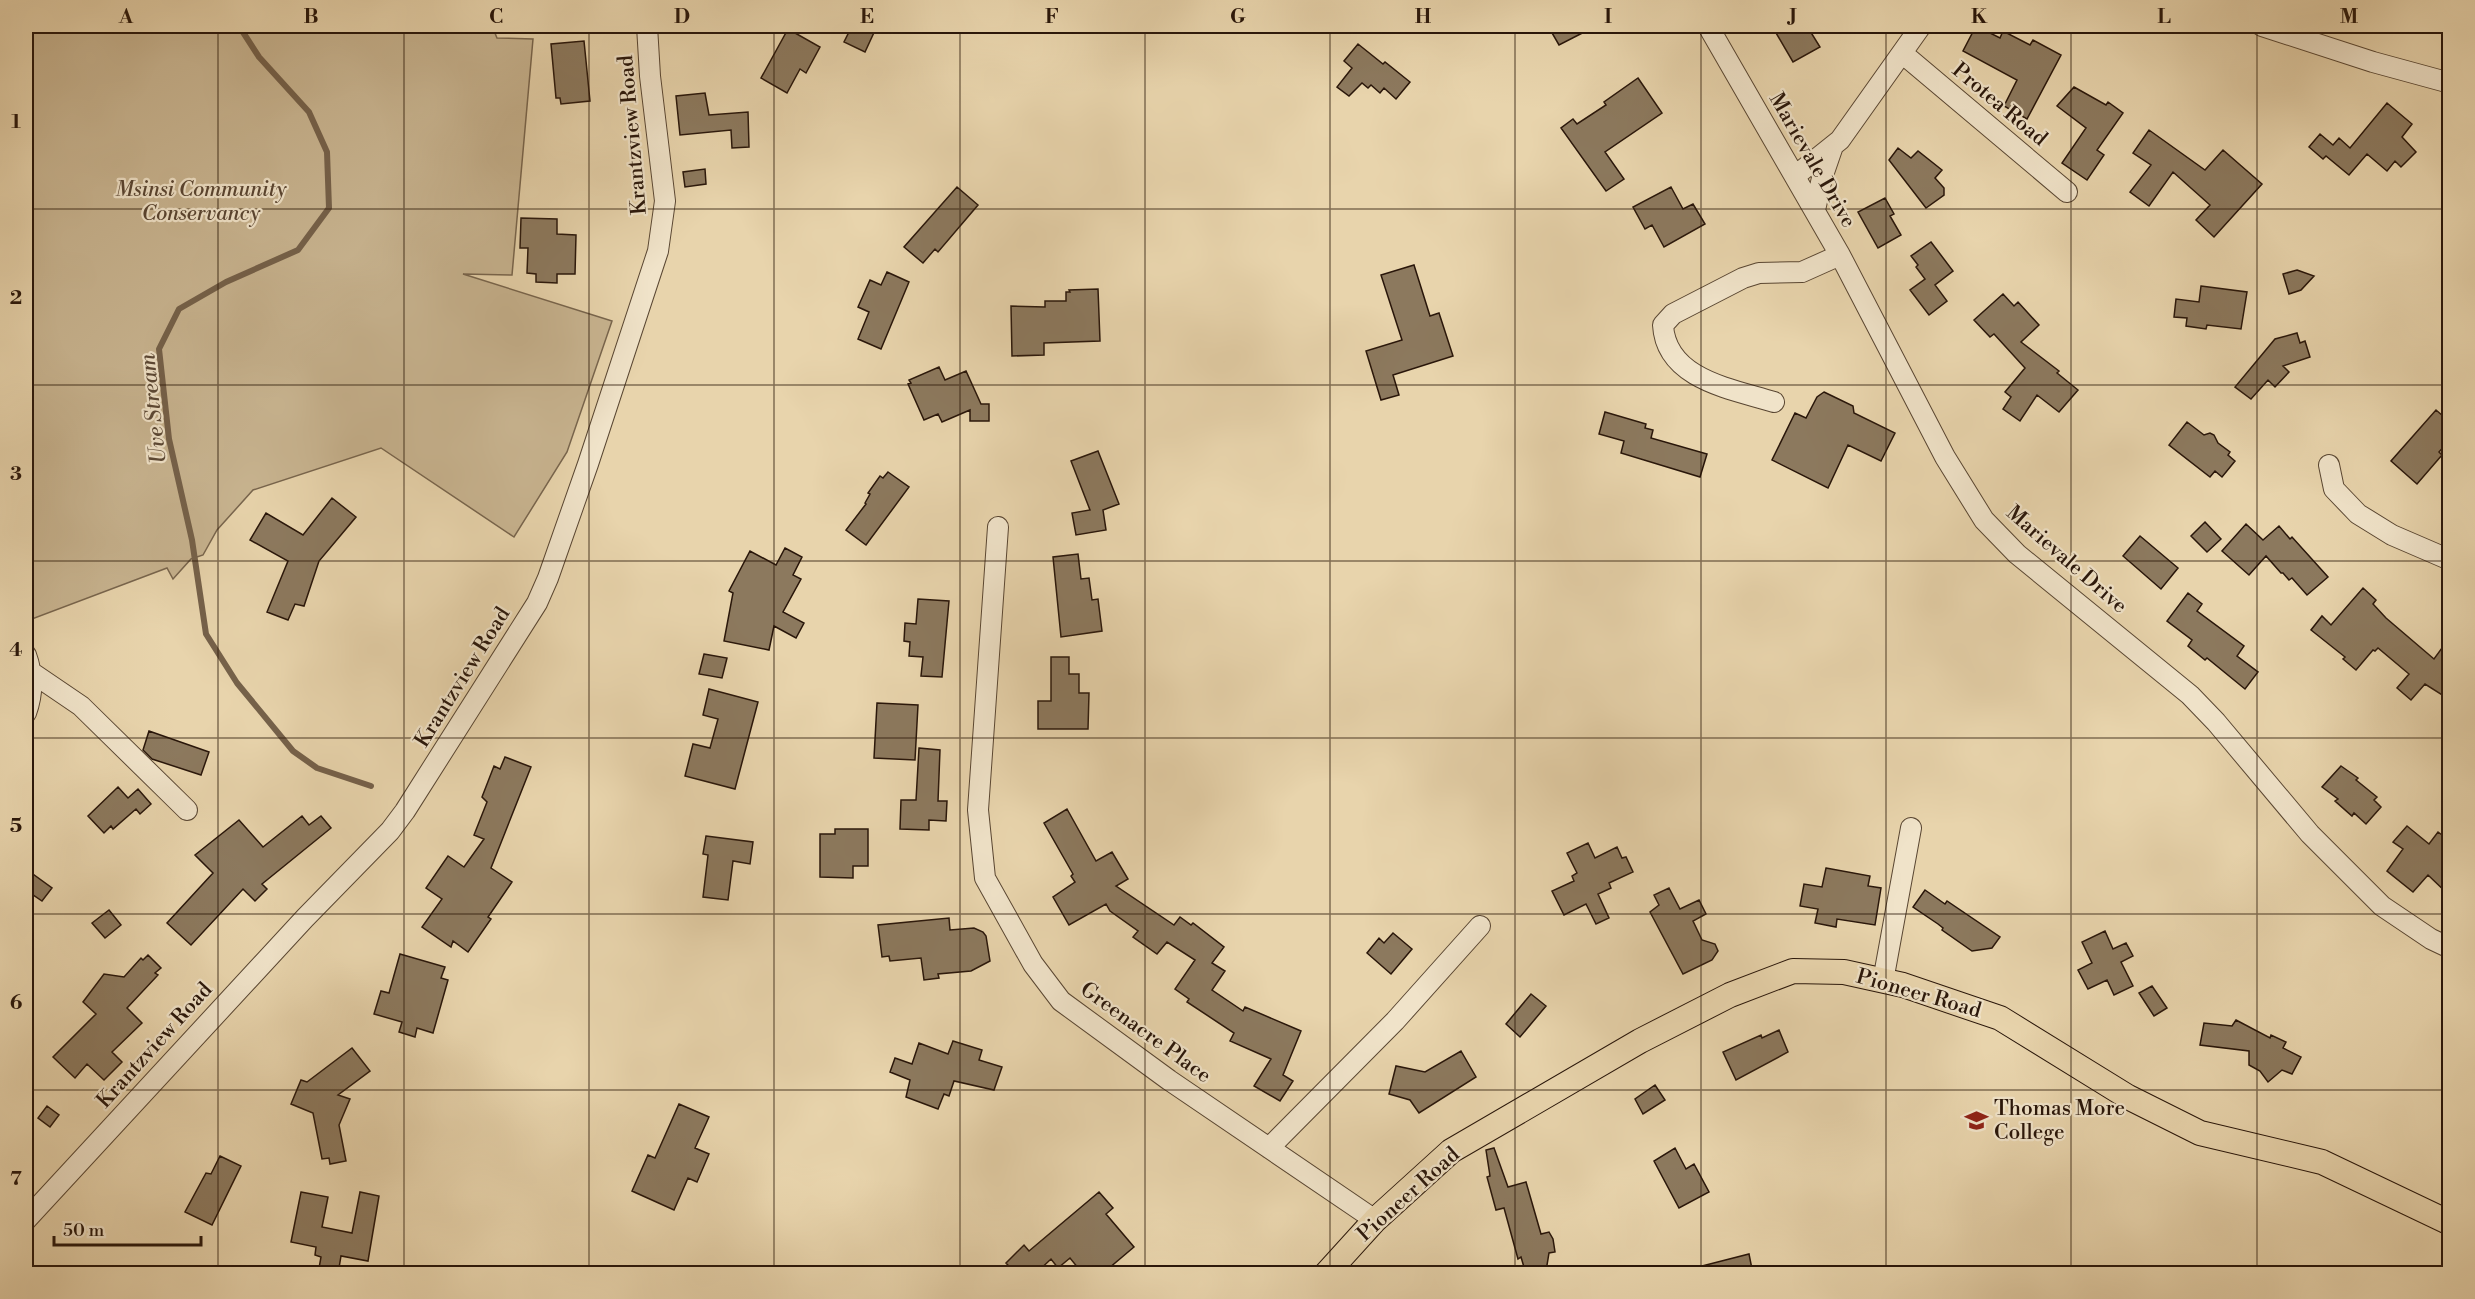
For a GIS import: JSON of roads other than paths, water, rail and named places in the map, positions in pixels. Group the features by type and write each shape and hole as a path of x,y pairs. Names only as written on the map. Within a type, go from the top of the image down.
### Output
{"main road":[{"name":"Pioneer Road","path":"1326,1274 1375,1220 1451,1151 1640,1041 1730,995 1793,972 1844,972 1903,985 2000,1018 2128,1097 2200,1133 2322,1162 2450,1223"}],"street":[{"name":"Krantzview Road","path":"26,1220 296,927 390,831 537,603 600,430 648,285 662,231 665,190 650,76 647,26"},
{"name":"Marievale Drive","path":"1708,26 1840,255 1945,458 1984,520 2017,554 2190,695 2216,722 2310,834 2382,906 2431,939 2450,948"},
{"path":"1795,176 1833,146 1852,124 1921,26"},
{"path":"2262,26 2373,62 2450,83"},
{"name":"Protea Road","path":"1902,53 2067,192"},
{"path":"1815,210 1822,178 1833,146"},
{"path":"1774,402 1703,380 1670,351 1664,339 1664,325 1673,314 1743,278 1759,273 1802,272 1840,255"},
{"path":"2329,465 2334,489 2358,514 2392,535 2450,560"},
{"name":"Greenacre Place","path":"998,527 978,810 985,878 1033,964 1061,1001 1169,1080 1375,1220"},
{"path":"26,712 32,689 28,664"},
{"path":"28,664 81,706 187,810"},
{"path":"1883,981 1911,828"},
{"path":"1269,1148 1395,1021 1480,926"}],"waterway":[{"name":"Uve Stream","path":"239,26 259,57 309,112 327,152 329,208 298,250 226,282 179,309 159,349 169,439 192,540 206,634 237,683 293,751 317,768 371,786"}],"place":[{"name":"Thomas More College","path":"1976,1120"}],"park label":[{"name":"Msinsi Community Conservancy","path":"201,201"}]}
